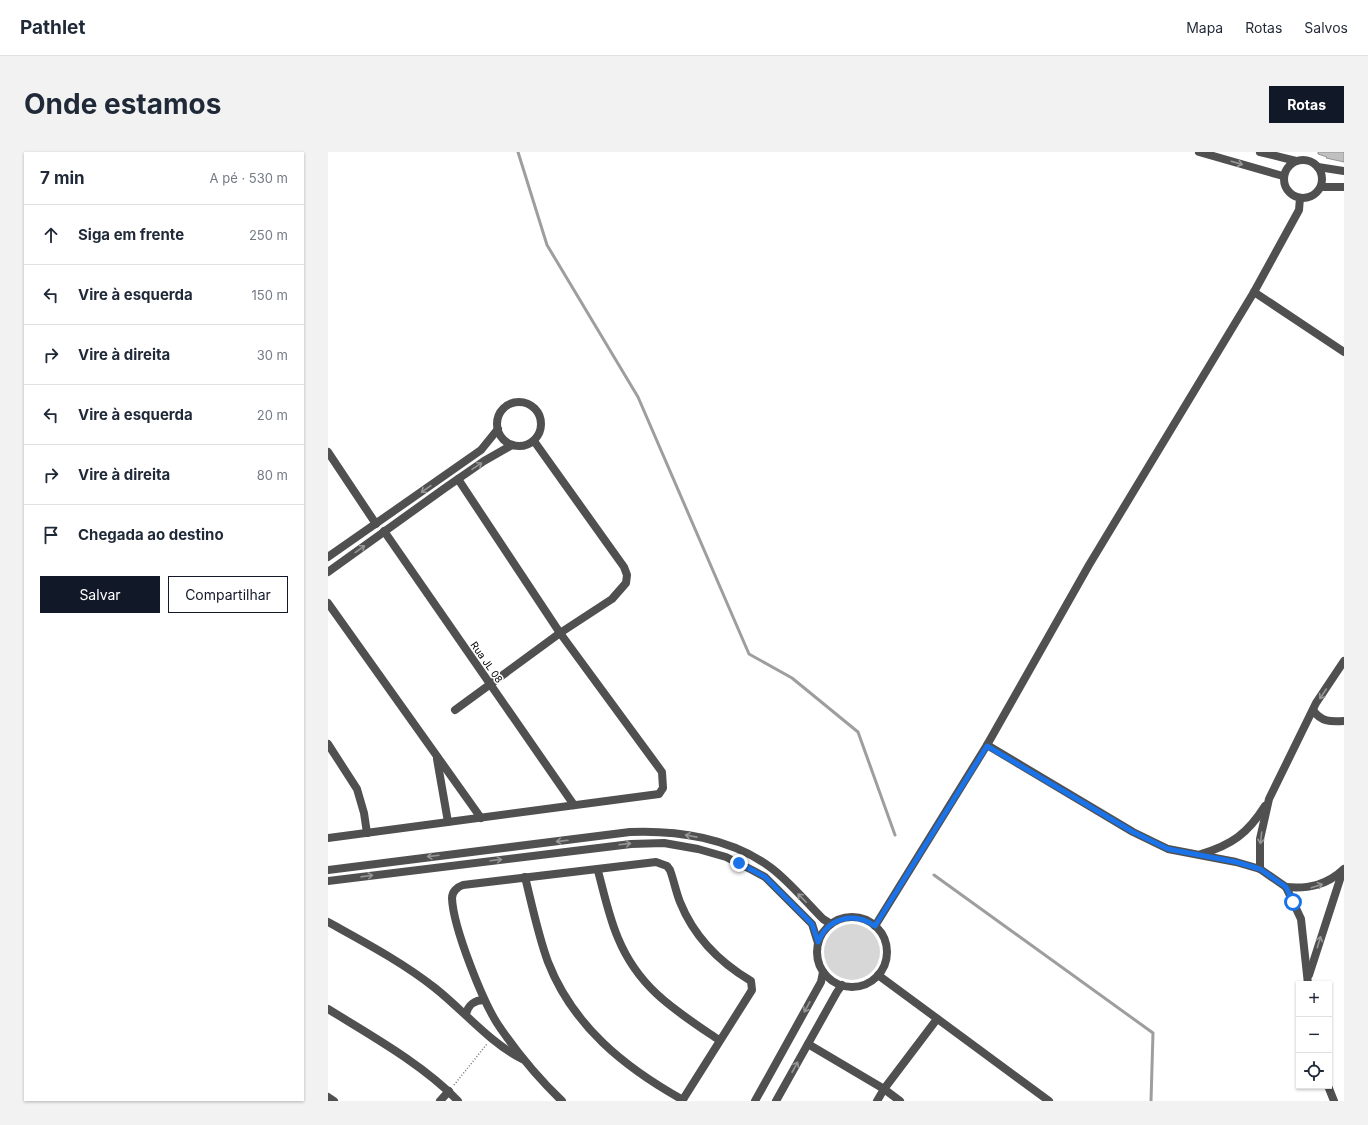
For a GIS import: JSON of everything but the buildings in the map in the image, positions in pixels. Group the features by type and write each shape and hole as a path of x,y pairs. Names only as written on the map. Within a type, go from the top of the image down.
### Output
{"street":[{"path":"1199,152 1283,176"},
{"path":"1260,152 1299,157 1311,161 1318,167 1322,177 1321,187 1314,195 1300,198 1287,190 1283,176 1288,166 1299,157"},
{"path":"1318,167 1344,171"},
{"path":"1321,187 1344,187"},
{"path":"875,926 987,746 1089,565 1254,292 1299,210 1300,198"},
{"path":"1254,292 1344,352"},
{"path":"515,403 526,404 536,410 541,420 540,432 534,441 523,446 512,445 503,439 498,428 499,417 505,408 515,403"},
{"path":"328,558 481,450 498,428"},
{"path":"456,710 560,633 612,599 626,583 627,575 624,567 534,441"},
{"path":"328,572 458,479 512,445"},
{"path":"328,452 376,524"},
{"path":"328,838 659,794 663,788 662,772 560,633 458,479"},
{"name":"Rua JL 08","path":"384,531 574,805"},
{"path":"339,550 347,558"},
{"path":"328,603 481,818"},
{"path":"1201,854 1221,848 1240,836 1254,823 1269,799 1313,710 1344,661"},
{"path":"1313,710 1322,719 1329,722 1344,721"},
{"path":"328,744 357,789 364,812 367,833"},
{"path":"987,746 1133,832 1168,849 1201,854 1260,869 1286,887 1301,919 1308,981"},
{"path":"437,756 448,822"},
{"path":"1260,869 1260,839 1269,799"},
{"path":"328,870 630,832 665,832 715,842 758,860 771,868 823,919 832,924"},
{"path":"328,882 631,844 670,844 698,849 726,857 765,877 812,924 818,942"},
{"path":"525,877 548,961 572,1007 592,1034 617,1057 682,1100 752,990 751,981 722,961 698,935 680,903 670,870 667,866 656,862 598,871 525,877 463,885 457,888 453,895 457,920 463,942 484,1000 500,1028 525,1061 562,1101"},
{"path":"1286,887 1312,888 1326,883 1344,870"},
{"path":"1308,981 1344,870"},
{"path":"598,871 617,936 638,974 665,1003 719,1040"},
{"path":"854,917 869,922 875,926 884,939 887,954 886,962 878,975 872,980 858,986 842,985 835,982 824,972 817,958 818,942 821,935 838,920 854,917"},
{"path":"328,922 434,987 492,1038 511,1053 525,1061"},
{"path":"755,1101 821,982 824,972"},
{"path":"878,975 937,1020 1049,1101"},
{"path":"776,1101 842,985"},
{"path":"466,1014 472,1004 478,1000 484,1000"},
{"path":"328,1009 385,1045 449,1091 458,1101"},
{"path":"877,1101 884,1089 937,1020"},
{"path":"492,1038 500,1028"},
{"path":"808,1044 884,1089 900,1101"},
{"path":"1329,1089 1334,1101"},
{"path":"440,1101 449,1091"},
{"path":"328,1097 334,1101"}],"path":[{"path":"449,1091 492,1038"}],"shaded area":[{"path":"852,924 863,926 872,932 878,941 880,952 878,963 872,972 863,978 852,980 841,978 832,972 826,963 824,952 826,941 832,932 841,926"}],"waterway":[{"path":"518,152 547,245 638,397 749,654 792,678 858,732 895,835"},
{"path":"934,875 1153,1033 1151,1101"}],"route":[{"path":"739,863 765,877 812,924 818,942 826,929 838,920 854,917 869,922 875,926 987,746 1133,832 1168,849 1201,854 1260,869 1286,887 1293,902"}]}
